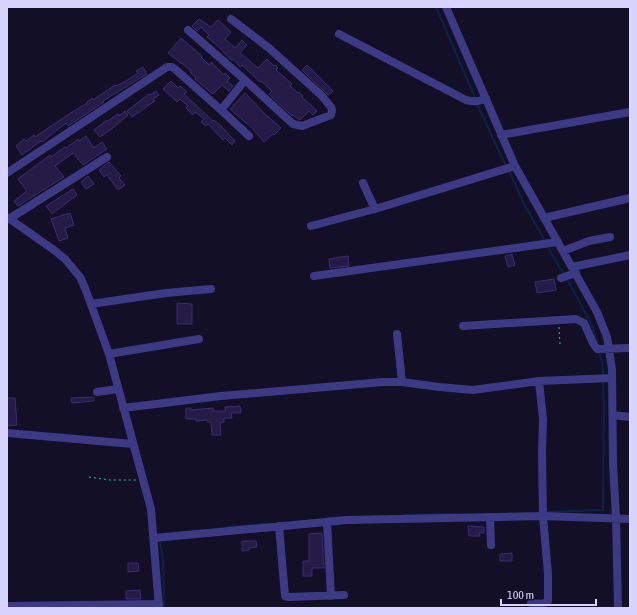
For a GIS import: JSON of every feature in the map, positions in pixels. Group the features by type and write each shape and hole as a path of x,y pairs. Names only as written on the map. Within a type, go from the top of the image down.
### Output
{"street":[{"path":"446,7 479,101 501,135 509,168 544,218 554,243 563,251 569,274 602,322 607,337 610,349 612,378 613,477 616,517 618,608"},
{"path":"188,30 296,125 302,126 324,118 332,113 332,107 321,95 269,48 231,19"},
{"path":"339,34 466,100 479,101"},
{"path":"7,173 167,67 172,67 175,69 249,136"},
{"path":"221,110 245,80"},
{"path":"501,135 630,112"},
{"path":"7,606 159,606 151,509 109,354 91,304 80,277 65,259 17,224 11,217 107,157"},
{"path":"311,226 375,209 509,168"},
{"path":"363,183 375,209"},
{"path":"544,218 630,198"},
{"path":"563,251 590,241 610,238"},
{"path":"314,276 554,243"},
{"path":"569,274 630,255"},
{"path":"91,304 166,293 211,289"},
{"path":"463,326 576,319 581,320 584,323 593,343 598,349 630,348"},
{"path":"397,334 402,382"},
{"path":"109,354 199,338"},
{"path":"123,408 221,396 359,383 402,382 472,390 539,381 612,378"},
{"path":"531,603 543,604 548,601 548,574 543,516 543,419 539,381"},
{"path":"97,392 118,389"},
{"path":"613,415 630,417"},
{"path":"7,432 133,444"},
{"path":"154,538 327,522 400,518 543,516 616,517 630,519"},
{"path":"490,517 491,546"},
{"path":"327,522 331,596"},
{"path":"280,526 285,596 344,595"}],"path":[{"path":"558,320 560,344"},
{"path":"89,477 110,480 142,480"}],"building":[{"path":"199,19 211,27 218,20 231,32 225,39 235,48 242,40 247,45 240,53 258,68 267,59 274,66 275,65 278,68 276,70 292,84 290,86 298,93 299,92 303,96 302,97 317,111 313,115 309,111 300,120 293,115 292,116 269,94 272,91 242,65 240,67 233,59 231,60 207,37 209,35 201,27 197,31 192,26"},
{"path":"181,38 202,56 201,57 209,65 211,62 224,75 225,73 230,78 227,81 233,86 229,91 222,85 213,94 195,79 196,78 190,72 191,71 168,53"},
{"path":"307,65 333,91 328,95 302,70"},
{"path":"143,67 147,74 103,101 104,102 68,126 66,123 42,142 41,141 22,155 16,146 24,139 26,141 34,135 35,137 87,103 92,98 93,100 115,85 116,86 126,81 138,73 136,71"},
{"path":"171,81 178,88 180,86 187,92 184,94 213,121 214,120 221,126 235,141 232,145 225,138 223,140 208,124 206,126 201,122 204,119 195,112 193,115 186,108 188,106 180,99 177,102 163,89"},
{"path":"156,91 159,95 153,99 155,101 132,117 127,111 149,94 150,95"},
{"path":"245,93 281,128 264,142 252,128 230,109"},
{"path":"125,111 128,115 100,137 94,130 107,120 108,121 118,114 119,116"},
{"path":"86,136 94,148 102,142 107,149 83,165 73,153 55,166 64,177 18,206 14,201 27,191 18,179 50,155 51,157 78,139 79,141"},
{"path":"109,162 121,176 119,178 125,185 118,190 107,175 104,177 99,170"},
{"path":"88,176 94,184 86,189 81,182"},
{"path":"73,189 77,195 52,214 46,206"},
{"path":"70,213 74,225 65,228 68,238 59,241 51,219"},
{"path":"512,254 515,265 508,267 505,256"},
{"path":"348,256 349,266 330,268 329,259"},
{"path":"554,279 556,290 537,293 535,282"},
{"path":"177,303 192,304 192,324 177,324"},
{"path":"94,397 94,401 72,403 71,398"},
{"path":"7,398 15,398 17,425 7,426"},
{"path":"240,406 241,413 231,413 232,418 224,418 224,422 220,423 221,435 212,435 211,422 207,422 207,420 196,421 196,419 186,419 186,408 191,408 191,410 213,408 213,411 226,411 225,407"},
{"path":"468,526 484,527 484,533 479,533 480,536 469,536"},
{"path":"322,533 324,568 312,568 312,576 303,576 303,561 309,561 309,534"},
{"path":"242,541 256,541 257,547 242,551"},
{"path":"512,553 512,561 500,561 500,554"},
{"path":"128,563 138,563 139,571 128,572"},
{"path":"140,590 141,599 126,599 126,591"}],"waterway":[{"path":"436,7 476,100"},
{"path":"477,104 505,164"},
{"path":"510,173 525,206 544,239"},
{"path":"549,249 564,275"},
{"path":"567,279 592,325 597,342"},
{"path":"600,355 603,373"},
{"path":"545,512 603,510 603,383"},
{"path":"405,515 455,514"},
{"path":"327,518 341,517"},
{"path":"228,527 265,524"},
{"path":"160,542 163,560 164,608"}]}
